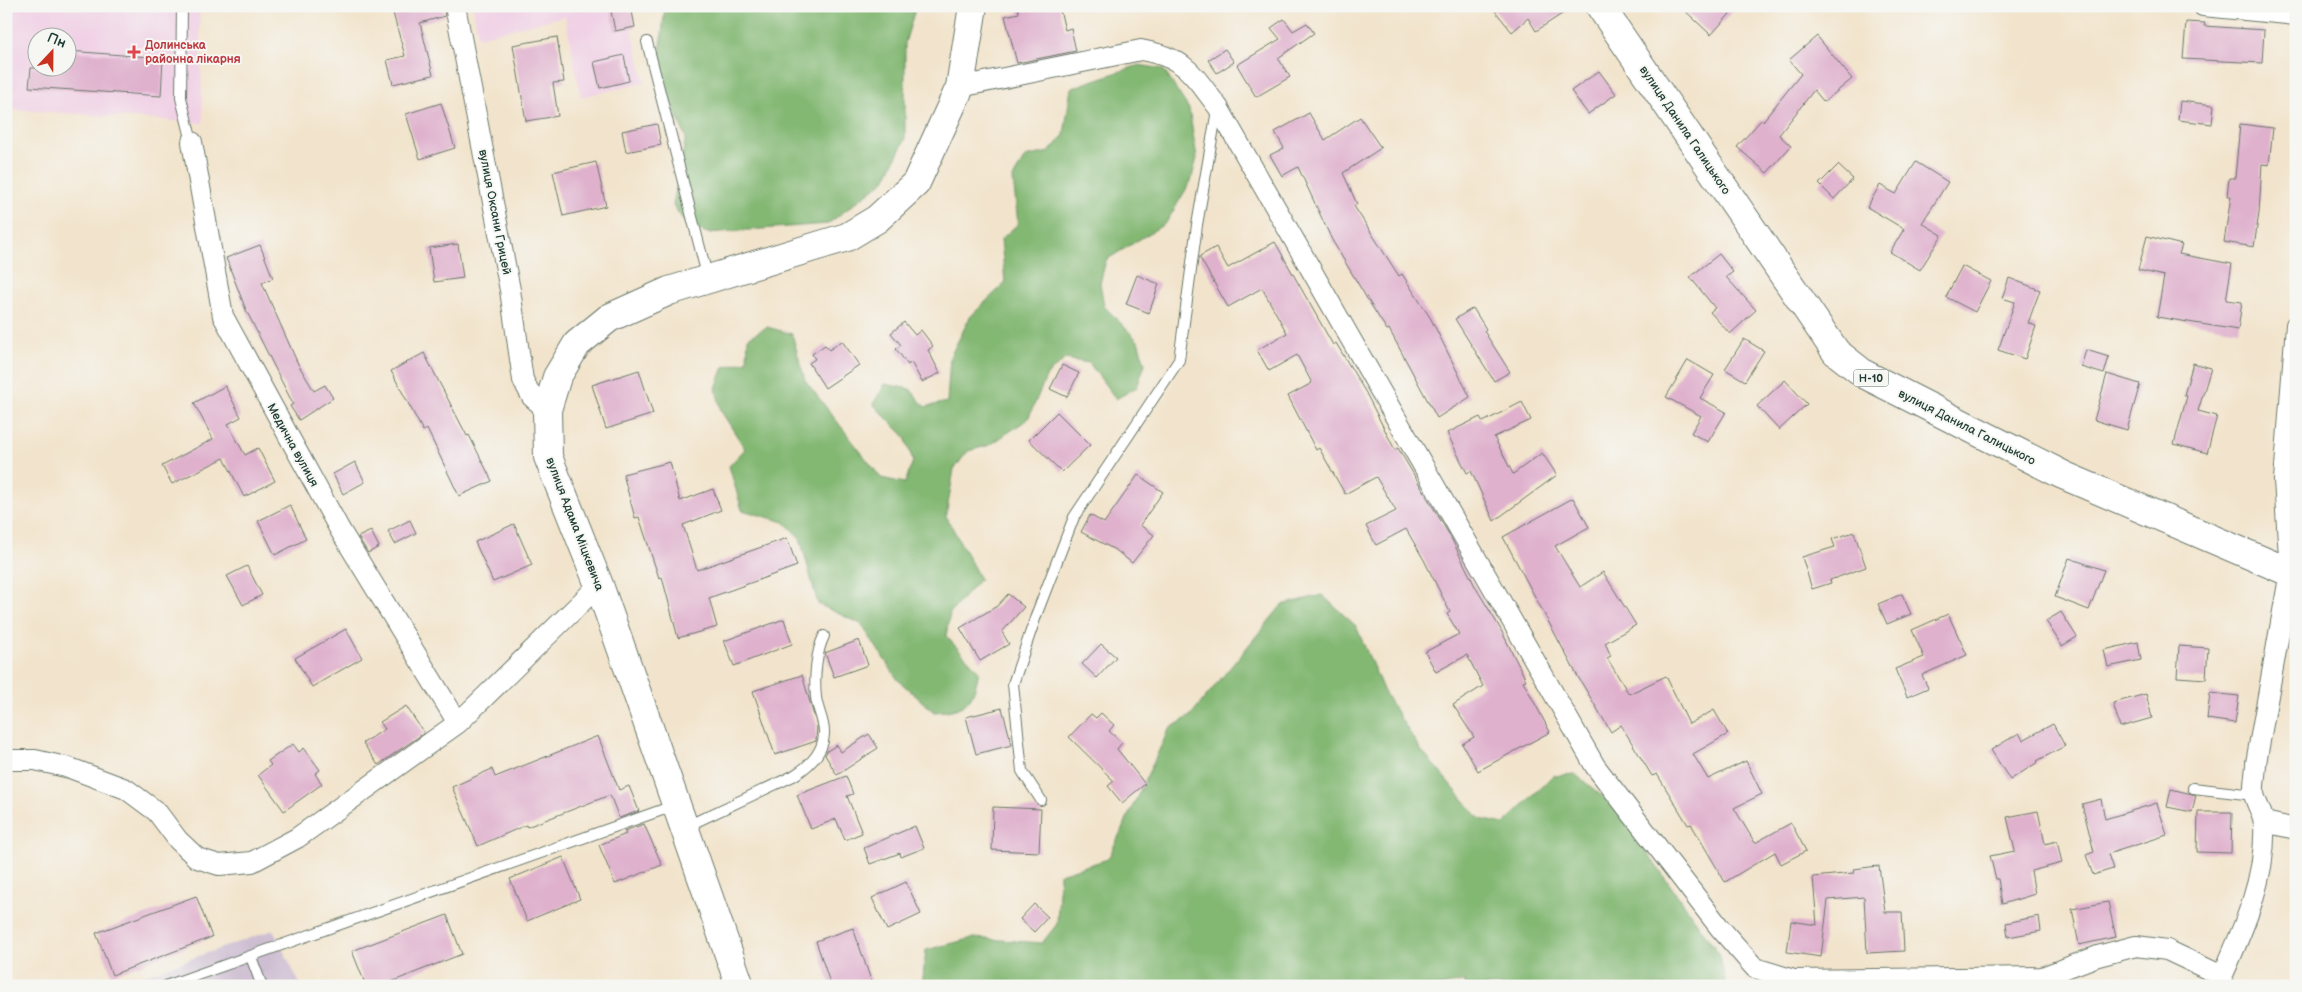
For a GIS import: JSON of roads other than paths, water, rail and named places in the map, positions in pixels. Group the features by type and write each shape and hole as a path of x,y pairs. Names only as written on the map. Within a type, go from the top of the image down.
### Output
{"street":[{"name":"вулиця Оксани Грицей","path":"456,6 510,290 523,380 532,398 547,410"},
{"name":"вулиця Адама Міцкевича","path":"740,986 599,585 548,457 547,410 557,377 577,344 609,318 669,291 847,237 877,219 916,184 960,87 973,6"},
{"name":"вулиця Данила Галицького","path":"1600,6 1836,352 1864,374 2063,475 2293,574"},
{"path":"2203,6 2296,15"},
{"path":"960,87 1141,50 1164,54 1188,68 1218,107 1595,766 1720,928 1755,968 1794,980 2042,977 2098,956 2136,946 2168,950 2220,981 2234,951 2255,891 2263,849 2264,822 2254,794 2256,763 2293,574 2284,480 2294,385 2296,325"},
{"name":"Медична вулиця","path":"192,142 223,316 340,530 458,723"},
{"path":"6,760 35,760 70,768 126,789 156,812 178,840 197,858 219,865 252,862 297,838 458,723 599,585"},
{"path":"2264,822 2296,829"}],"lane":[{"path":"182,6 181,98 192,142"},
{"path":"646,42 708,279"},
{"path":"1041,800 1022,772 1013,684 1037,613 1074,517 1180,360 1197,225 1218,107"},
{"path":"166,986 681,816 793,776 808,767 816,757 824,734 816,696 819,646 824,636"},
{"path":"2193,788 2254,794"},
{"path":"251,957 262,986"}],"place":[{"name":"Долинська районна лікарня","path":"134,52"}]}
